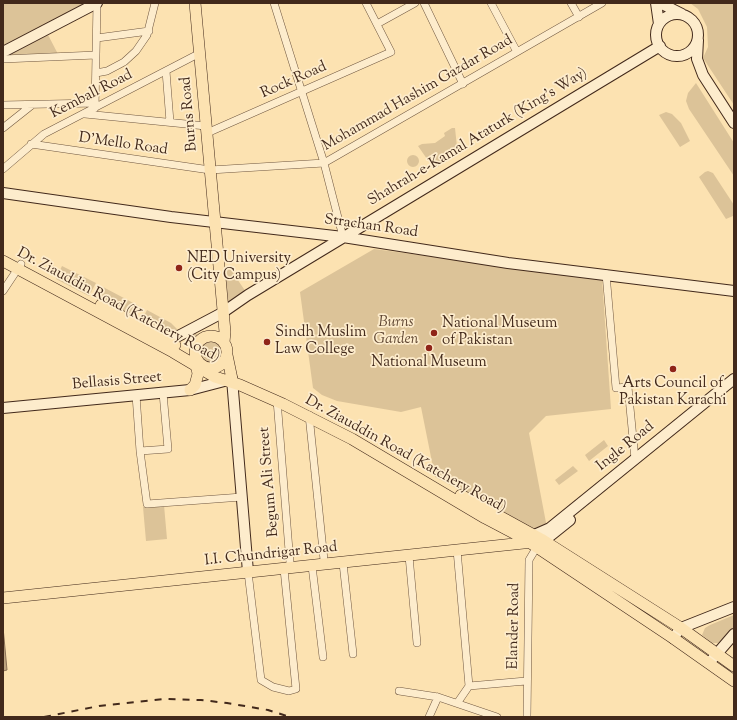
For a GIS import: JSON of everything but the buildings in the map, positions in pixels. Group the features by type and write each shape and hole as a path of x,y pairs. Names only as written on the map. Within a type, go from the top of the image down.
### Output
{"main road":[{"path":"3,52 97,3"},
{"name":"Burns Road","path":"196,3 222,313 225,332 224,342"},
{"path":"656,3 659,24 657,31 660,46 670,54 690,61 703,74"},
{"path":"660,3 692,20 696,26 698,38 697,59 703,74 734,123"},
{"path":"659,24 666,17 672,15 684,15"},
{"path":"677,56 692,49 698,38"},
{"name":"Shahrah-e-Kamal Ataturk (King's Way)","path":"169,341 222,313 248,295 343,237 660,46"},
{"name":"Strachan Road","path":"3,192 215,222 343,237 508,263 734,291"},
{"name":"Dr. Ziauddin Road (Katchery Road)","path":"3,254 19,267 231,381 277,400 355,437 681,628 734,666"},
{"name":"Dr. Ziauddin Road (Katchery Road)","path":"3,261 19,267 169,341 193,356 199,364"},
{"path":"190,390 196,385 198,374 197,368 199,364 196,348 204,337 212,336 224,342 231,381 247,569"},
{"path":"199,364 219,366 227,355"},
{"name":"Ingle Road","path":"533,541 734,379"},
{"name":"Bellasis Street","path":"3,408 190,390 231,381"},
{"name":"Ingle Road","path":"533,541 550,536 734,386"},
{"name":"Dr. Ziauddin Road (Katchery Road)","path":"533,541 734,681"},
{"name":"I.I. Chundrigar Road","path":"3,593 247,569 343,563 533,541"},
{"name":"I.I. Chundrigar Road","path":"287,566 324,560 457,544 533,541"},
{"name":"I.I. Chundrigar Road","path":"3,598 247,569"},
{"path":"673,638 681,628 734,607"},
{"path":"709,663 734,634"}],"street":[{"path":"3,105 95,105 97,3"},
{"path":"96,73 106,71 124,62 136,50 149,30 155,3"},
{"path":"274,3 324,163 343,237"},
{"path":"366,3 376,24 415,3"},
{"path":"424,3 463,84"},
{"path":"491,3 517,52"},
{"path":"571,3 579,17"},
{"name":"Mohammad Hashim Gazdar Road","path":"210,170 324,163 602,3"},
{"name":"Rock Road","path":"206,130 302,92 391,52 376,24"},
{"path":"97,38 149,30"},
{"name":"Kemball Road","path":"3,169 44,134 85,114 95,105 200,53"},
{"path":"3,59 96,55"},
{"path":"166,71 170,122"},
{"path":"3,128 32,104"},
{"path":"85,114 170,122 206,130"},
{"name":"D'Mello Road","path":"31,144 210,170"},
{"path":"3,291 19,267"},
{"path":"606,274 616,388 628,387 635,459"},
{"path":"140,451 168,449 163,393"},
{"path":"136,395 140,451 147,504 242,497"},
{"name":"Begum Ali Street","path":"247,569 261,680 273,687 289,691 296,689 277,400"},
{"path":"310,416 324,560"},
{"name":"Elander Road","path":"527,717 526,681 530,560 533,541"},
{"path":"457,550 469,686 458,702"},
{"path":"409,556 417,643"},
{"path":"343,563 353,654"},
{"path":"312,566 323,657"},
{"path":"469,686 526,681"},
{"path":"399,691 438,697 458,702 497,717"},
{"path":"429,717 438,697"}],"green space":[{"path":"3,3 97,3 46,31 59,56 3,59"},
{"path":"690,3 734,3 734,105 703,58 708,47 707,27 698,9"},
{"path":"696,83 734,143 734,176 689,109 686,101 688,93"},
{"path":"666,112 672,114 681,123 690,141 680,147 659,115"},
{"path":"452,128 455,128 457,147 461,153 434,169 418,146 422,144 435,143 445,136 444,133"},
{"path":"415,155 418,156 418,166 411,167 408,166 407,159 408,156"},
{"path":"708,171 713,173 734,205 733,216 726,219 699,177"},
{"name":"Burns Garden","path":"374,249 602,279 611,409 546,416 529,433 547,528 534,529 435,477 421,407 401,412 337,401 322,395 313,388 300,292"},
{"path":"62,266 96,283 89,296 56,279"},
{"path":"220,270 231,270 248,295 222,311"},
{"path":"103,287 139,306 133,318 97,300"},
{"path":"147,310 171,323 179,331 169,336 141,322"},
{"path":"192,329 201,339 212,336 220,339 226,347 227,352 223,362 213,367 208,367 199,362 195,353 197,344"},
{"path":"604,440 608,446 589,461 585,455"},
{"path":"573,466 578,471 559,485 555,480"},
{"path":"164,505 167,539 146,541 143,507"},
{"path":"734,615 734,629 718,643 712,643 702,635 705,628"}],"shaded area":[{"path":"3,627 7,670 3,671"}],"railway":[{"path":"44,717 99,706 165,699 201,700 227,703 268,710 290,717"}],"place":[{"name":"NED University (City Campus)","path":"179,268"},
{"name":"National Museum of Pakistan","path":"434,333"},
{"name":"Sindh Muslim Law College","path":"267,342"},
{"name":"National Museum","path":"429,348"},
{"name":"Arts Council of Pakistan Karachi","path":"673,369"}]}
